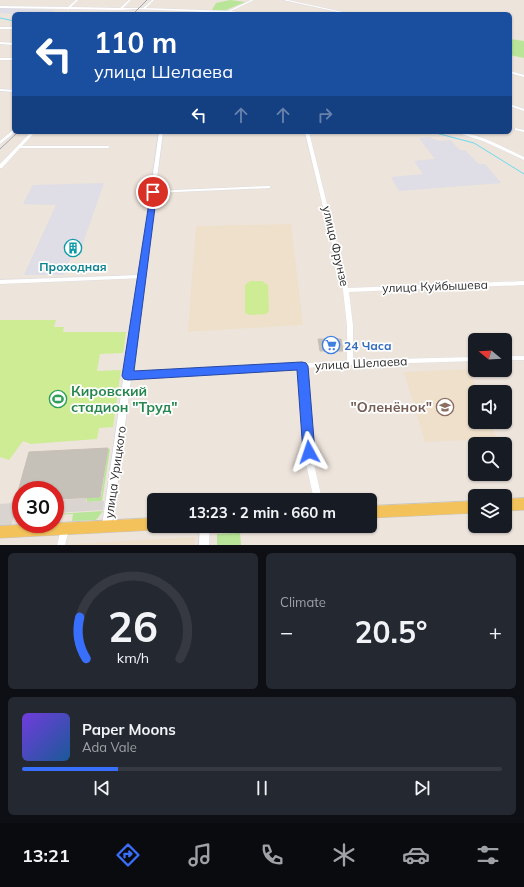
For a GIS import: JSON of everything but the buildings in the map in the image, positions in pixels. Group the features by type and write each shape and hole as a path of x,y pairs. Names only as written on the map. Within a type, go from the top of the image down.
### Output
{"main road":[{"path":"512,505 524,504"},
{"path":"377,512 468,507"},
{"path":"0,532 147,524"}],"street":[{"path":"68,9 77,0"},
{"path":"120,9 130,0"},
{"path":"144,8 153,0"},
{"path":"226,11 253,0"},
{"path":"284,0 341,12"},
{"path":"0,7 68,9 144,8 234,12"},
{"path":"0,28 12,28"},
{"path":"0,43 12,44"},
{"path":"0,59 12,59"},
{"path":"512,73 524,76"},
{"path":"0,90 12,91"},
{"path":"512,106 524,110"},
{"path":"516,129 524,131"},
{"path":"0,143 12,133"},
{"path":"0,167 31,134"},
{"name":"улица Урицкого","path":"107,526 161,134"},
{"name":"улица Фрунзе","path":"307,134 346,290 350,326 350,363"},
{"path":"464,134 484,140 524,159"},
{"path":"19,147 108,148"},
{"path":"153,192 268,187"},
{"path":"0,282 141,277"},
{"name":"улица Куйбышева","path":"346,290 524,283"},
{"path":"512,358 524,358"},
{"name":"улица Шелаева","path":"128,376 350,363 468,359"},
{"path":"302,366 309,459 316,493"},
{"path":"62,545 65,529"},
{"path":"204,545 205,533"}],"shaded area":[{"path":"0,8 55,10 52,12 0,13"},
{"path":"429,137 439,141 450,140 460,150 465,150 479,164 485,164 501,183 399,191 391,177 423,174 414,161 435,159 419,138"},
{"path":"104,183 81,249 75,249 65,256 71,256 64,275 24,275 56,205 23,204 33,185"},
{"path":"291,224 303,325 188,332 196,226"},
{"name":"\"Оленёнок\"","path":"468,369 468,377 472,377 475,385 468,385 468,429 493,429 496,437 468,437 468,440 425,442 404,372"},
{"path":"87,498 86,502 104,501 103,510 64,512 64,499"},
{"path":"12,503 11,526 0,527 0,504"},
{"path":"195,537 194,545 71,545 71,544"}],"green space":[{"path":"230,0 245,2 226,10 212,10 216,3"},
{"path":"512,39 524,41 524,58 512,55"},
{"path":"250,281 262,281 268,285 269,310 267,314 250,315 245,313 245,285"},
{"name":"Кировский стадион \"Труд\"","path":"0,320 56,320 54,327 64,327 63,332 126,332 123,353 100,354 97,371 121,370 113,427 99,428 97,439 31,444 23,441 9,460 0,457"},
{"path":"108,449 110,449 102,501 87,502 87,498 101,497"},
{"path":"103,511 96,520 72,521 73,514 64,513"},
{"path":"240,533 241,545 217,545 217,534"}],"waterway":[{"path":"0,18 12,21"},
{"path":"440,134 474,143 524,174"}],"railway":[{"path":"135,12 147,0"},
{"path":"0,149 16,134"}],"place":[{"name":"Проходная","path":"73,248"},
{"name":"24 Часа","path":"331,345"},
{"name":"Кировский стадион \"Труд\"","path":"58,399"},
{"name":"\"Оленёнок\"","path":"445,407"}],"route":[{"path":"153,192 131,345 128,376 302,366 309,452"}]}
